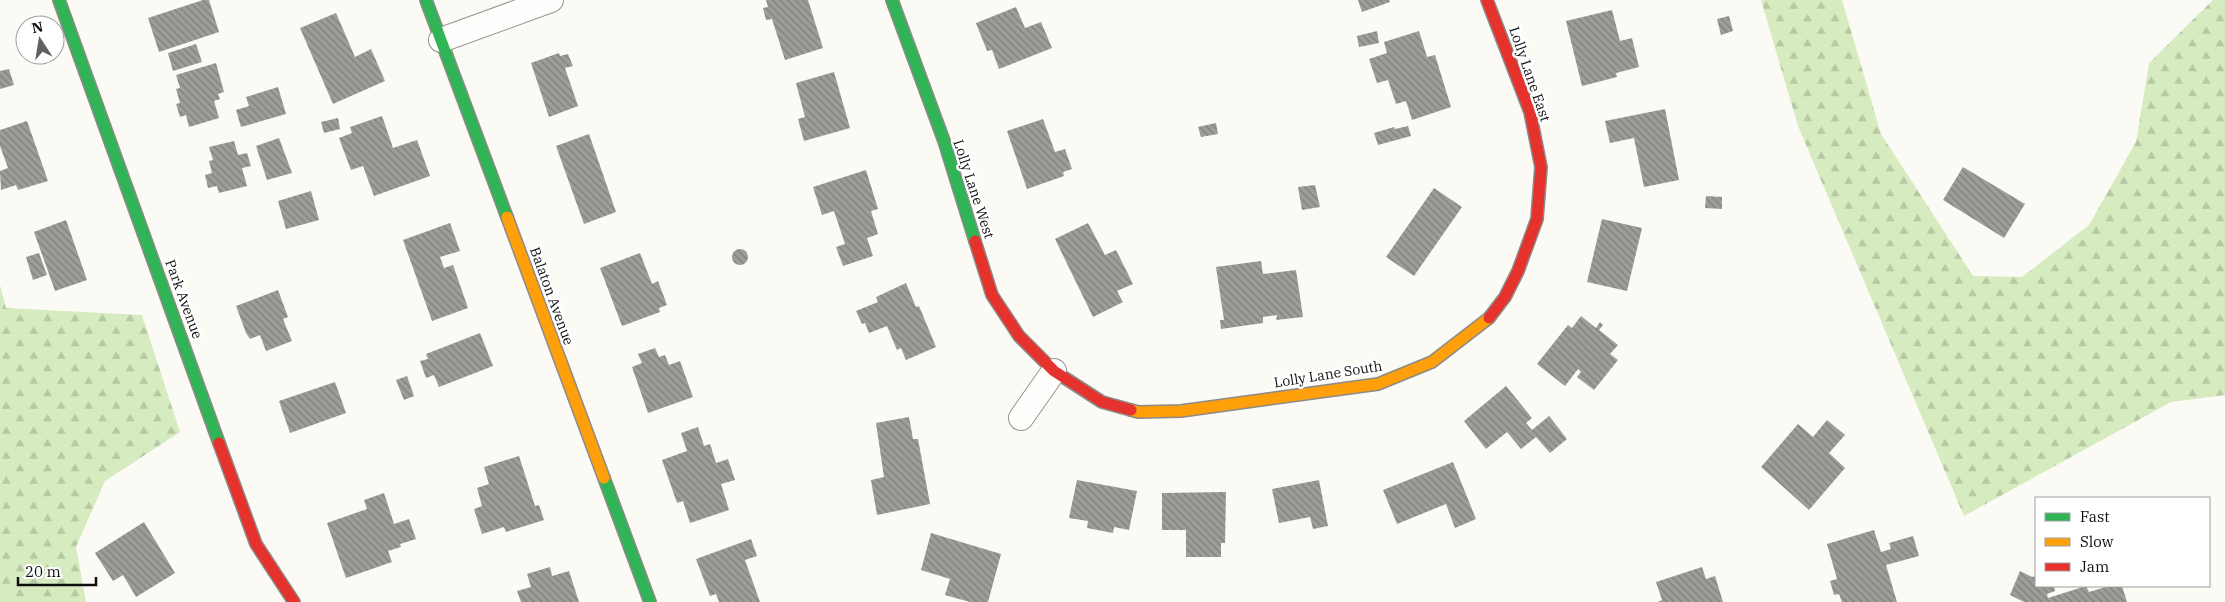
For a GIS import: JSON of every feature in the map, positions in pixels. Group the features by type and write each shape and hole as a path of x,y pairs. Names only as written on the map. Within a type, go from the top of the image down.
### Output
{"street":[{"name":"Park Avenue","path":"59,0 256,544 294,602"},
{"name":"Balaton Avenue","path":"426,0 650,602"},
{"path":"441,40 551,0"},
{"name":"Lolly Lane West","path":"892,0 944,141 992,295 1019,336 1054,371"},
{"name":"Lolly Lane East","path":"1488,0 1530,112 1542,166 1537,219"},
{"name":"Lolly Lane South","path":"1054,371 1102,402 1138,412 1181,411 1378,384 1432,362 1491,317 1505,297 1518,271 1537,219"},
{"path":"1021,418 1054,371"}],"green space":[{"path":"1761,0 1842,0 1881,134 1973,276 2022,277 2089,225 2136,142 2149,63 2213,0 2225,0 2225,395 2171,402 1964,516 1798,126"},
{"path":"0,285 6,308 142,315 180,432 105,481 76,547 86,602 0,602"}],"building":[{"path":"203,0 209,0 219,32 159,52 148,18"},
{"path":"766,0 808,0 823,48 785,60 772,19 766,20 763,8 768,7"},
{"path":"1358,0 1389,0 1390,2 1362,12"},
{"path":"1016,7 1025,28 1041,22 1052,48 999,69 992,50 987,51 976,23"},
{"path":"1612,10 1620,41 1632,38 1639,67 1616,73 1617,77 1582,86 1566,21"},
{"path":"336,13 355,57 371,49 385,81 333,104 300,28"},
{"path":"1729,16 1733,31 1721,35 1717,19"},
{"path":"1377,31 1379,43 1359,47 1357,36"},
{"path":"1419,31 1427,57 1435,55 1451,107 1412,120 1406,101 1396,104 1388,80 1377,83 1369,59 1387,53 1384,42"},
{"path":"196,44 202,62 173,71 168,53"},
{"path":"559,53 560,56 568,54 573,66 565,68 578,106 549,117 531,63"},
{"path":"216,63 224,92 218,94 220,99 214,101 219,118 189,127 186,115 180,117 176,104 180,103 176,89 180,88 176,75"},
{"path":"9,69 14,85 0,89 0,71"},
{"path":"834,72 850,128 804,141 798,119 805,117 796,83"},
{"path":"278,87 286,114 241,127 236,110 249,106 246,97"},
{"path":"1665,109 1679,180 1644,187 1634,138 1610,143 1605,121"},
{"path":"382,116 393,148 417,140 430,176 374,196 363,166 351,170 339,138 352,133 350,127"},
{"path":"338,118 340,129 324,133 321,122"},
{"path":"1043,119 1055,152 1065,149 1072,169 1063,172 1064,176 1027,189 1007,131"},
{"path":"27,121 48,181 18,190 16,185 1,190 0,171 8,168 0,146 0,130"},
{"path":"1216,123 1218,134 1201,137 1198,127"},
{"path":"1408,126 1411,136 1378,145 1374,133 1394,127 1395,129"},
{"path":"589,134 616,212 584,224 556,146"},
{"path":"279,138 292,173 267,180 256,146"},
{"path":"234,141 238,155 247,153 251,166 242,168 247,186 219,193 217,186 208,188 205,175 212,173 209,161 213,160 209,147"},
{"path":"1963,167 2025,204 2004,238 1943,200"},
{"path":"866,170 878,209 871,211 878,234 867,238 873,256 843,266 836,247 845,244 834,211 822,215 813,187"},
{"path":"1315,185 1320,207 1302,210 1298,187"},
{"path":"1434,188 1462,207 1414,276 1386,257"},
{"path":"311,191 319,220 286,229 278,201"},
{"path":"1706,196 1722,197 1722,209 1705,208"},
{"path":"1602,219 1642,228 1627,291 1587,282"},
{"path":"66,220 87,280 55,291 34,232"},
{"path":"450,223 460,251 440,257 444,268 453,265 468,308 432,321 403,240"},
{"path":"1088,223 1105,255 1116,250 1133,284 1117,291 1123,302 1093,317 1055,239"},
{"path":"737,249 743,249 748,254 746,263 737,265 732,260 732,254"},
{"path":"39,253 47,275 33,280 26,257"},
{"path":"640,253 652,284 658,281 667,305 659,308 660,312 622,326 600,268"},
{"path":"1261,261 1263,274 1296,270 1303,317 1276,320 1277,315 1263,317 1263,323 1221,329 1220,320 1224,320 1216,267"},
{"path":"906,283 916,307 919,306 936,347 906,360 901,348 897,350 887,326 869,333 865,323 862,324 856,311 878,302 876,297"},
{"path":"278,290 288,317 283,319 292,341 266,351 260,335 250,339 246,333 236,306"},
{"path":"1581,316 1596,328 1600,322 1603,325 1599,330 1618,345 1610,354 1618,360 1594,390 1577,377 1581,372 1578,369 1565,386 1537,364 1568,325 1572,328"},
{"path":"480,333 493,366 439,387 434,375 426,378 420,361 428,359 426,354"},
{"path":"655,348 659,357 665,355 669,365 680,361 693,397 648,413 632,367 642,363 638,354"},
{"path":"407,376 414,396 404,400 396,380"},
{"path":"335,382 346,413 290,433 279,401"},
{"path":"1506,386 1532,418 1526,423 1532,430 1549,416 1567,439 1550,453 1536,437 1521,449 1507,432 1486,449 1464,421"},
{"path":"909,417 913,439 918,439 930,504 877,515 871,480 884,477 876,423"},
{"path":"1827,420 1845,435 1829,453 1845,468 1809,510 1761,467 1798,424 1813,437"},
{"path":"698,427 704,446 710,444 716,463 728,459 735,480 721,484 729,510 690,523 683,501 677,503 662,460 687,451 681,433"},
{"path":"519,456 535,506 539,505 544,520 506,532 504,527 482,534 474,509 482,506 477,488 489,484 484,467"},
{"path":"1453,462 1476,519 1455,528 1446,504 1397,524 1383,490"},
{"path":"1077,480 1137,491 1129,530 1114,527 1113,533 1087,528 1088,521 1069,518"},
{"path":"1319,480 1328,526 1313,529 1310,517 1279,523 1272,489"},
{"path":"1226,492 1225,543 1221,543 1221,557 1186,557 1186,530 1162,530 1162,493"},
{"path":"384,493 394,524 409,519 416,539 400,544 401,547 388,551 392,562 346,578 327,523 367,509 364,500"},
{"path":"144,522 175,573 136,597 123,575 113,581 95,553"},
{"path":"1874,530 1881,552 1891,549 1889,543 1913,536 1919,556 1886,565 1897,602 1842,602 1839,594 1834,595 1830,581 1837,579 1827,544"},
{"path":"931,533 1001,554 988,602 970,602 945,595 950,579 921,570"},
{"path":"751,539 757,556 745,560 760,602 719,602 716,594 710,596 696,559"},
{"path":"550,567 552,576 569,571 579,602 521,602 517,591 531,587 527,574"},
{"path":"1702,567 1706,579 1715,576 1723,602 1658,602 1662,600 1656,582"},
{"path":"2020,571 2032,577 2035,576 2035,587 2054,587 2055,591 2047,594 2048,598 2083,587 2086,587 2089,592 2106,587 2122,587 2127,602 2024,602 2010,595"}],"traffic: fast":[{"path":"59,0 219,443"},
{"path":"426,0 507,217"},
{"path":"892,0 944,141 975,241"},
{"path":"604,478 650,602"}],"traffic: slow":[{"path":"507,217 604,478"},
{"path":"1131,410 1138,412 1181,411 1378,384 1432,362 1489,318"}],"traffic: jam":[{"path":"1487,0 1530,112 1541,167 1537,219 1518,271 1505,297 1489,318"},
{"path":"975,241 992,295 1019,336 1054,371 1102,402 1131,410"},
{"path":"219,443 256,544 294,602"}]}
